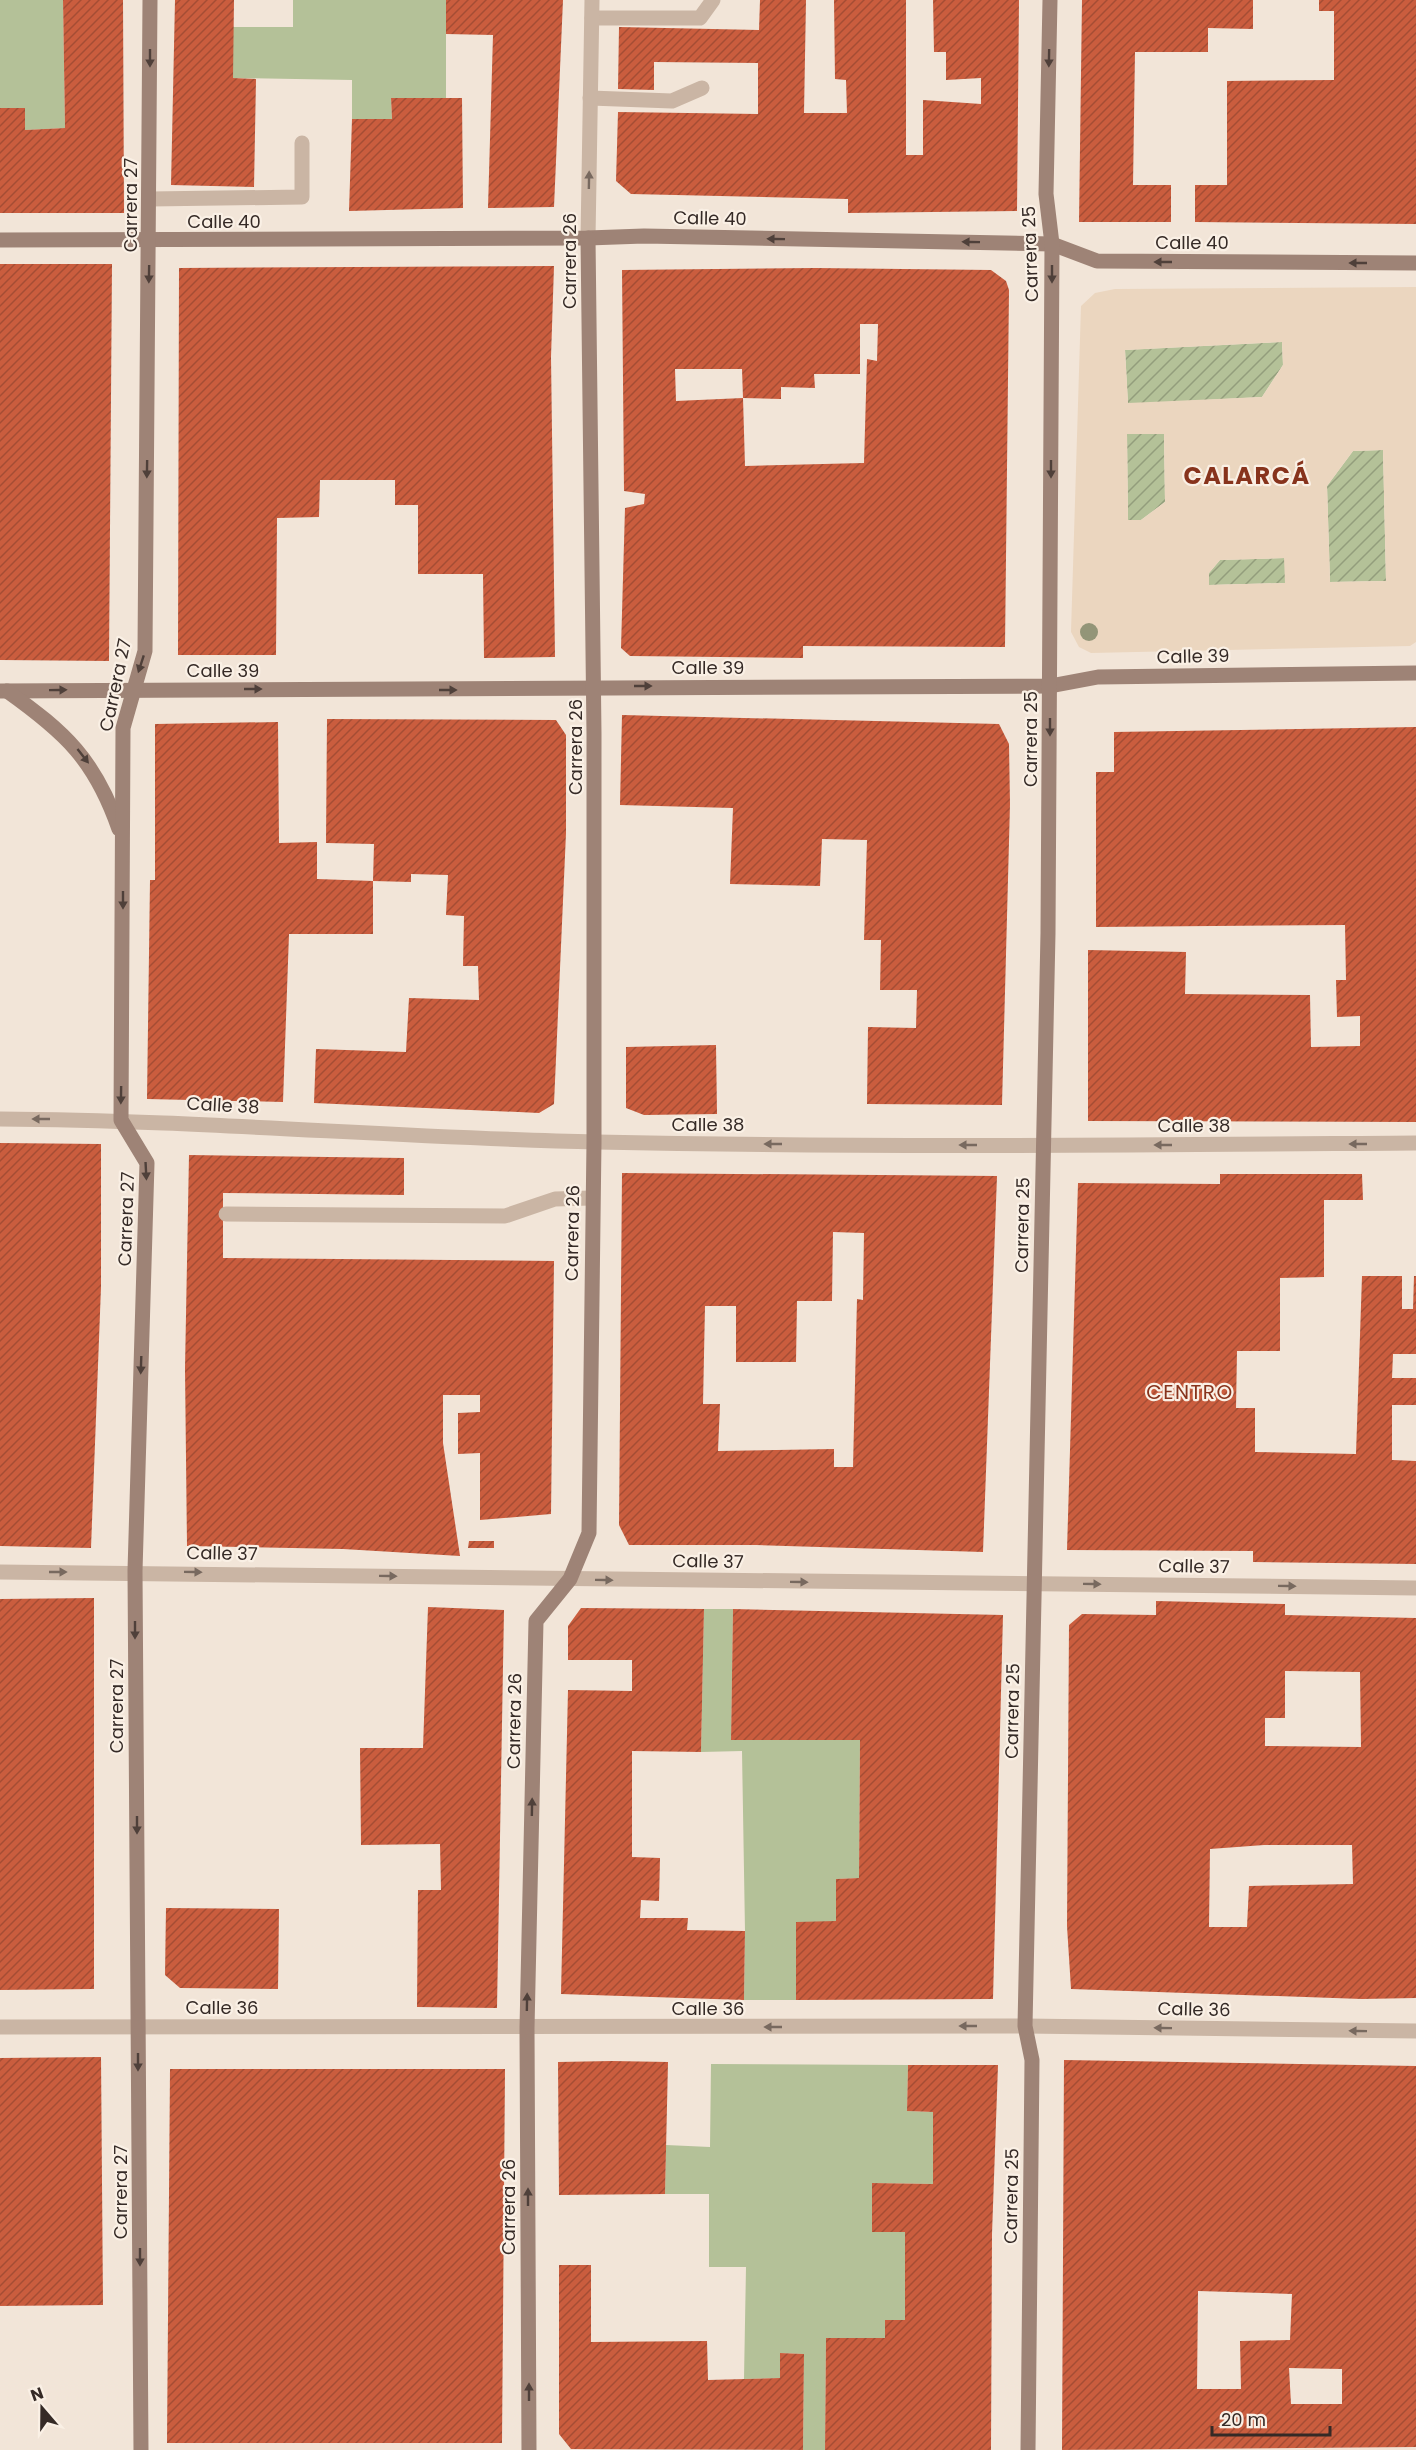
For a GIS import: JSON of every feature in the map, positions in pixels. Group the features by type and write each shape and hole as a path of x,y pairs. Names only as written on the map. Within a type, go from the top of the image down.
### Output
{"main road":[{"name":"Carrera 27","path":"141,2450 135,1571 147,1163 121,1120 123,728 145,651 150,241 150,0"},
{"name":"Carrera 25","path":"1028,2450 1032,2060 1025,2026 1044,1146 1050,686 1052,244 1047,194 1050,0"},
{"name":"Calle 40","path":"0,240 150,241 644,236 1052,244 1097,261 1416,263"},
{"name":"Carrera 26","path":"529,2450 527,2028 536,1621 570,1579 589,1533 591,1198 594,1142 594,686 588,238"},
{"name":"Calle 39","path":"4,691 536,690 594,686 1050,686 1098,677 1416,673"},
{"path":"4,691 47,719 79,750 109,798 124,841"}],"street":[{"name":"Carrera 26","path":"588,238 592,0"},
{"path":"592,18 700,18 713,0"},
{"path":"590,98 672,101 702,88"},
{"path":"150,199 302,197 302,143"},
{"name":"Calle 38","path":"0,1119 121,1120 594,1142 1044,1146 1416,1143"},
{"path":"226,1214 505,1216 555,1199 591,1198"},
{"name":"Calle 37","path":"0,1572 135,1571 570,1579 1416,1588"},
{"name":"Calle 36","path":"0,2027 1025,2026 1416,2031"}],"green space":[{"path":"0,0 63,0 65,128 25,130 25,108 0,108"},
{"path":"293,0 446,0 446,98 391,98 392,119 352,119 352,80 233,78 233,27 293,27"},
{"path":"1282,342 1283,365 1262,397 1128,404 1125,350"},
{"path":"1127,434 1164,434 1165,502 1141,520 1128,520"},
{"path":"1383,450 1386,581 1330,582 1327,486 1353,451"},
{"path":"1285,558 1285,583 1209,585 1209,573 1220,560"},
{"path":"704,1609 733,1609 731,1740 860,1740 859,1878 836,1879 836,1921 796,2000 744,2000 742,1751 701,1752"},
{"path":"711,2064 908,2065 907,2111 933,2112 933,2184 872,2183 872,2231 905,2232 905,2320 886,2320 885,2338 826,2338 825,2450 803,2450 804,2354 780,2353 780,2378 744,2379 746,2267 709,2267 709,2194 665,2194 666,2145 710,2147"}],"shaded area":[{"path":"1416,287 1416,642 1410,646 1091,653 1079,647 1071,632 1081,306 1095,293 1115,289","holes":["1282,342 1283,365 1262,397 1128,403 1125,350","1127,434 1164,434 1165,502 1141,520 1128,520","1383,450 1386,581 1330,582 1327,486 1353,451","1284,558 1285,583 1209,585 1209,573 1220,560"]}],"building":[{"path":"63,0 123,0 124,213 0,213 0,108 25,108 25,130 65,128"},
{"path":"175,0 234,0 233,78 256,79 254,187 171,185"},
{"path":"446,0 563,0 554,207 488,208 493,35 446,34"},
{"path":"760,0 806,0 804,113 847,113 846,80 835,79 834,0 906,0 906,155 923,155 923,100 981,104 981,78 946,80 946,52 934,52 933,0 1019,0 1017,211 848,213 848,199 631,194 616,181 618,112 758,114 758,63 654,62 654,90 618,89 619,27 759,30"},
{"path":"1082,0 1253,0 1253,29 1208,28 1208,52 1135,52 1133,185 1171,185 1171,222 1079,222"},
{"path":"1319,0 1416,0 1416,224 1195,222 1195,185 1227,185 1227,81 1334,80 1334,11 1319,11"},
{"path":"391,98 462,98 463,208 349,211 352,119 392,119"},
{"path":"0,264 112,264 109,661 0,660"},
{"path":"554,266 551,357 555,657 484,658 483,574 418,574 418,505 395,505 395,480 320,480 319,517 277,518 276,655 178,655 179,268"},
{"path":"815,268 991,270 1006,281 1009,290 1005,647 803,646 803,658 630,656 621,648 625,508 644,504 645,494 624,491 622,270","holes":["860,324 878,324 877,361 867,359 864,463 745,466 743,398 781,399 781,387 815,388 814,374 860,374","675,369 742,369 743,398 676,401"]},
{"path":"622,715 999,724 1009,744 1010,804 1002,1105 867,1104 868,1027 916,1028 917,990 880,990 881,940 864,940 867,840 822,839 820,886 730,884 733,808 620,805"},
{"path":"327,719 556,720 566,735 566,833 554,1104 539,1113 314,1103 316,1049 406,1052 409,998 479,1000 478,966 463,966 464,916 446,915 448,875 411,874 411,882 373,881 374,844 326,843"},
{"path":"278,722 279,843 317,842 317,879 373,881 373,934 289,934 283,1102 147,1099 150,880 155,880 155,724"},
{"path":"1416,727 1416,1122 1088,1121 1088,950 1186,952 1185,994 1310,995 1311,1047 1360,1046 1360,1016 1337,1017 1336,980 1346,980 1345,925 1096,927 1096,772 1114,772 1114,732"},
{"path":"716,1045 717,1114 644,1115 626,1108 626,1047"},
{"path":"0,1143 101,1144 101,1287 91,1548 0,1546"},
{"path":"189,1155 404,1158 404,1195 223,1193 223,1258 554,1261 551,1514 480,1520 480,1453 458,1454 458,1413 480,1412 480,1395 443,1395 443,1443 460,1556 343,1549 187,1546 185,1369"},
{"path":"622,1173 997,1176 983,1552 756,1545 629,1545 619,1525","holes":["833,1232 864,1233 863,1300 857,1299 853,1467 834,1467 834,1449 718,1451 720,1404 703,1404 705,1306 736,1306 736,1362 796,1362 797,1301 832,1301"]},
{"path":"1220,1174 1362,1174 1363,1200 1324,1200 1324,1277 1280,1278 1280,1351 1237,1351 1236,1408 1255,1408 1255,1452 1356,1454 1362,1276 1402,1276 1402,1309 1413,1309 1414,1276 1416,1276 1416,1354 1393,1354 1392,1378 1416,1378 1416,1405 1392,1405 1392,1460 1416,1461 1416,1564 1253,1562 1253,1551 1067,1550 1078,1183 1220,1184"},
{"path":"469,1541 494,1541 494,1548 468,1548"},
{"path":"94,1598 94,1989 0,1990 0,1599"},
{"path":"1156,1601 1285,1604 1285,1615 1416,1618 1416,1998 1362,1999 1071,1989 1067,1926 1069,1625 1082,1614 1156,1615","holes":["1285,1671 1360,1672 1361,1747 1265,1746 1265,1718 1285,1718","1264,1845 1352,1845 1353,1884 1249,1886 1247,1927 1209,1927 1210,1849"]},
{"path":"428,1607 504,1610 497,2008 417,2007 418,1890 441,1890 440,1844 361,1845 360,1748 423,1748"},
{"path":"581,1608 704,1609 701,1752 632,1751 632,1857 660,1858 659,1901 641,1900 640,1918 688,1918 687,1930 745,1931 744,2000 561,1994 568,1690 632,1691 632,1660 568,1660 568,1626"},
{"path":"733,1609 1003,1615 993,1999 796,2000 796,1922 836,1921 836,1879 859,1878 860,1740 731,1740"},
{"path":"166,1908 279,1909 278,1989 180,1988 165,1975"},
{"path":"101,2057 103,2305 0,2306 0,2058"},
{"path":"1064,2060 1416,2066 1416,2447 1062,2450","holes":["1198,2291 1292,2294 1290,2340 1240,2341 1241,2389 1197,2389","1289,2368 1342,2369 1342,2404 1291,2404"]},
{"path":"558,2062 668,2062 665,2194 559,2195"},
{"path":"908,2065 998,2065 992,2234 991,2450 825,2450 826,2338 885,2338 885,2320 905,2320 905,2232 872,2232 872,2183 933,2184 933,2112 907,2111"},
{"path":"170,2069 505,2069 502,2443 167,2443"},
{"path":"559,2265 591,2265 591,2342 707,2341 708,2380 780,2378 780,2353 804,2354 803,2450 571,2449 559,2434"}],"district":[{"name":"CALARCÁ","path":"1247,475"},
{"name":"CENTRO","path":"1190,1392"}]}
